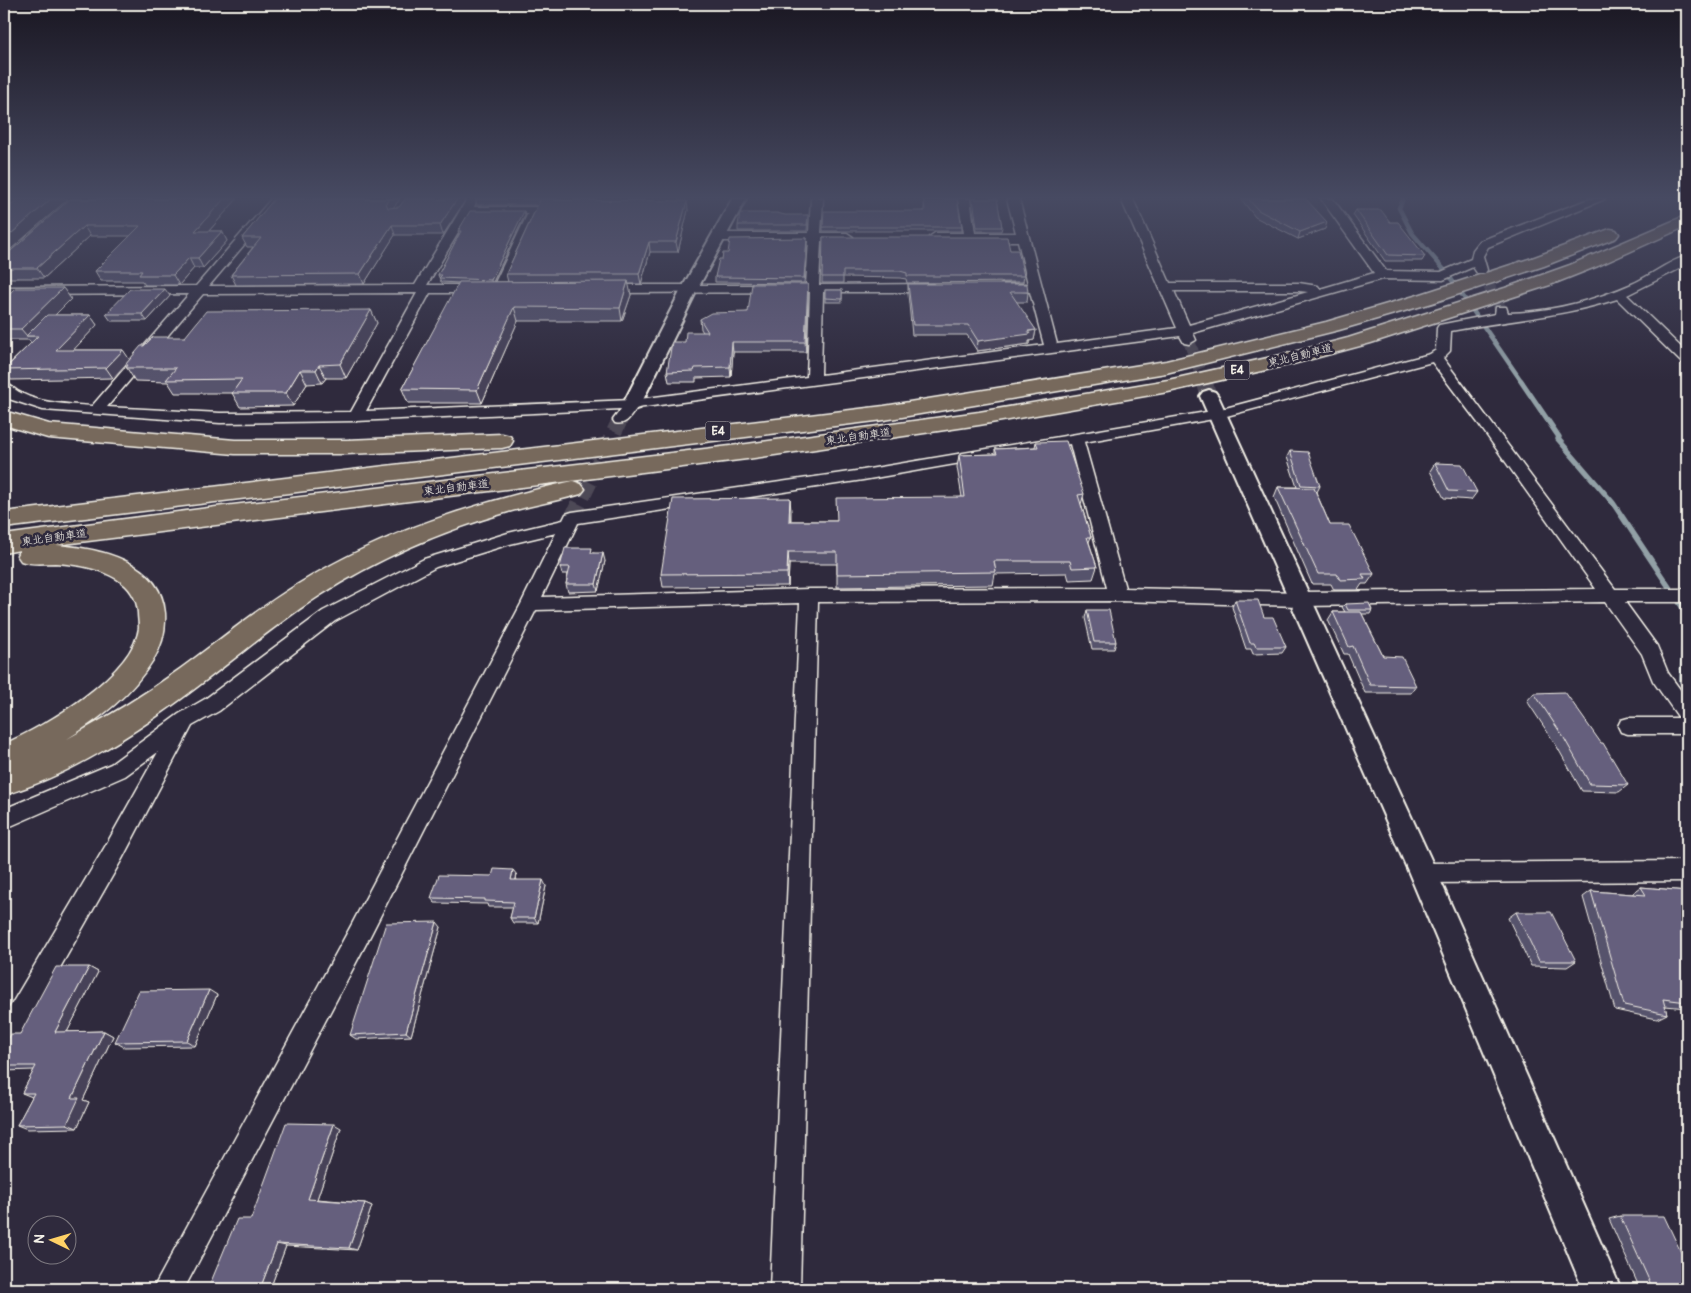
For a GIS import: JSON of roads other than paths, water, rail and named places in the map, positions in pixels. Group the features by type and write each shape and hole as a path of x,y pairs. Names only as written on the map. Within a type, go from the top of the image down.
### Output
{"highway":[{"name":"東北自動車道","path":"1428,308 1479,271 1545,259"},
{"name":"東北自動車道","path":"4,544 326,502 710,457 1038,399 1332,326 1428,308 1496,309 1560,275 1596,259"},
{"name":"東北自動車道","path":"4,520 707,433 884,413 1038,399"},
{"path":"4,418 48,431 226,446 356,447 522,440 718,422 1038,399"},
{"path":"4,782 69,753 124,720 172,690 309,590 358,562 389,546 480,511 518,500 600,484 711,467 887,444 1038,399"},
{"path":"4,558 55,553 93,558 131,575 146,593 154,613 147,643 128,674 114,690 46,738 4,757"}],"street":[{"path":"96,412 225,259"},
{"path":"356,416 439,259"},
{"path":"498,289 512,259"},
{"path":"620,420 632,404 706,259"},
{"path":"814,379 815,259"},
{"path":"1028,259 1051,348"},
{"path":"1154,259 1187,336"},
{"path":"1371,259 1382,275"},
{"path":"4,387 14,396 44,406 96,412 220,418 356,416 632,404 1051,348 1187,336 1382,275 1430,278 1479,271 1478,259"},
{"path":"168,1289 355,940 530,604 572,518 863,475 1076,439 1214,405 1435,357 1443,351 1444,328 1496,309 1539,316 1619,294 1687,260"},
{"path":"1166,287 1300,288 1326,291"},
{"path":"594,288 946,288"},
{"path":"986,288 1035,288"},
{"path":"4,291 517,289"},
{"path":"1619,294 1687,360"},
{"path":"1435,357 1483,420 1650,651 1660,676 1687,714"},
{"path":"1214,405 1423,873 1602,1289"},
{"path":"1076,439 1118,594"},
{"path":"4,818 118,770 186,720 212,706 329,616 430,563 508,539 568,524"},
{"path":"530,604 809,596 1118,594 1300,600 1687,595"},
{"path":"785,1289 809,596"},
{"path":"4,1041 114,852 186,720"},
{"path":"1628,726 1687,726"},
{"path":"1423,873 1687,871"}],"waterway":[{"path":"1435,259 1447,273 1522,382"},
{"path":"1521,381 1559,437 1558,439 1613,503 1687,614"},
{"path":"1687,642 1685,643 1683,681 1687,686"}],"tunnel":[{"path":"1481,270 1501,310"},
{"path":"1189,341 1204,382"},
{"path":"1204,381 1209,396"},
{"path":"572,518 620,420"}]}
